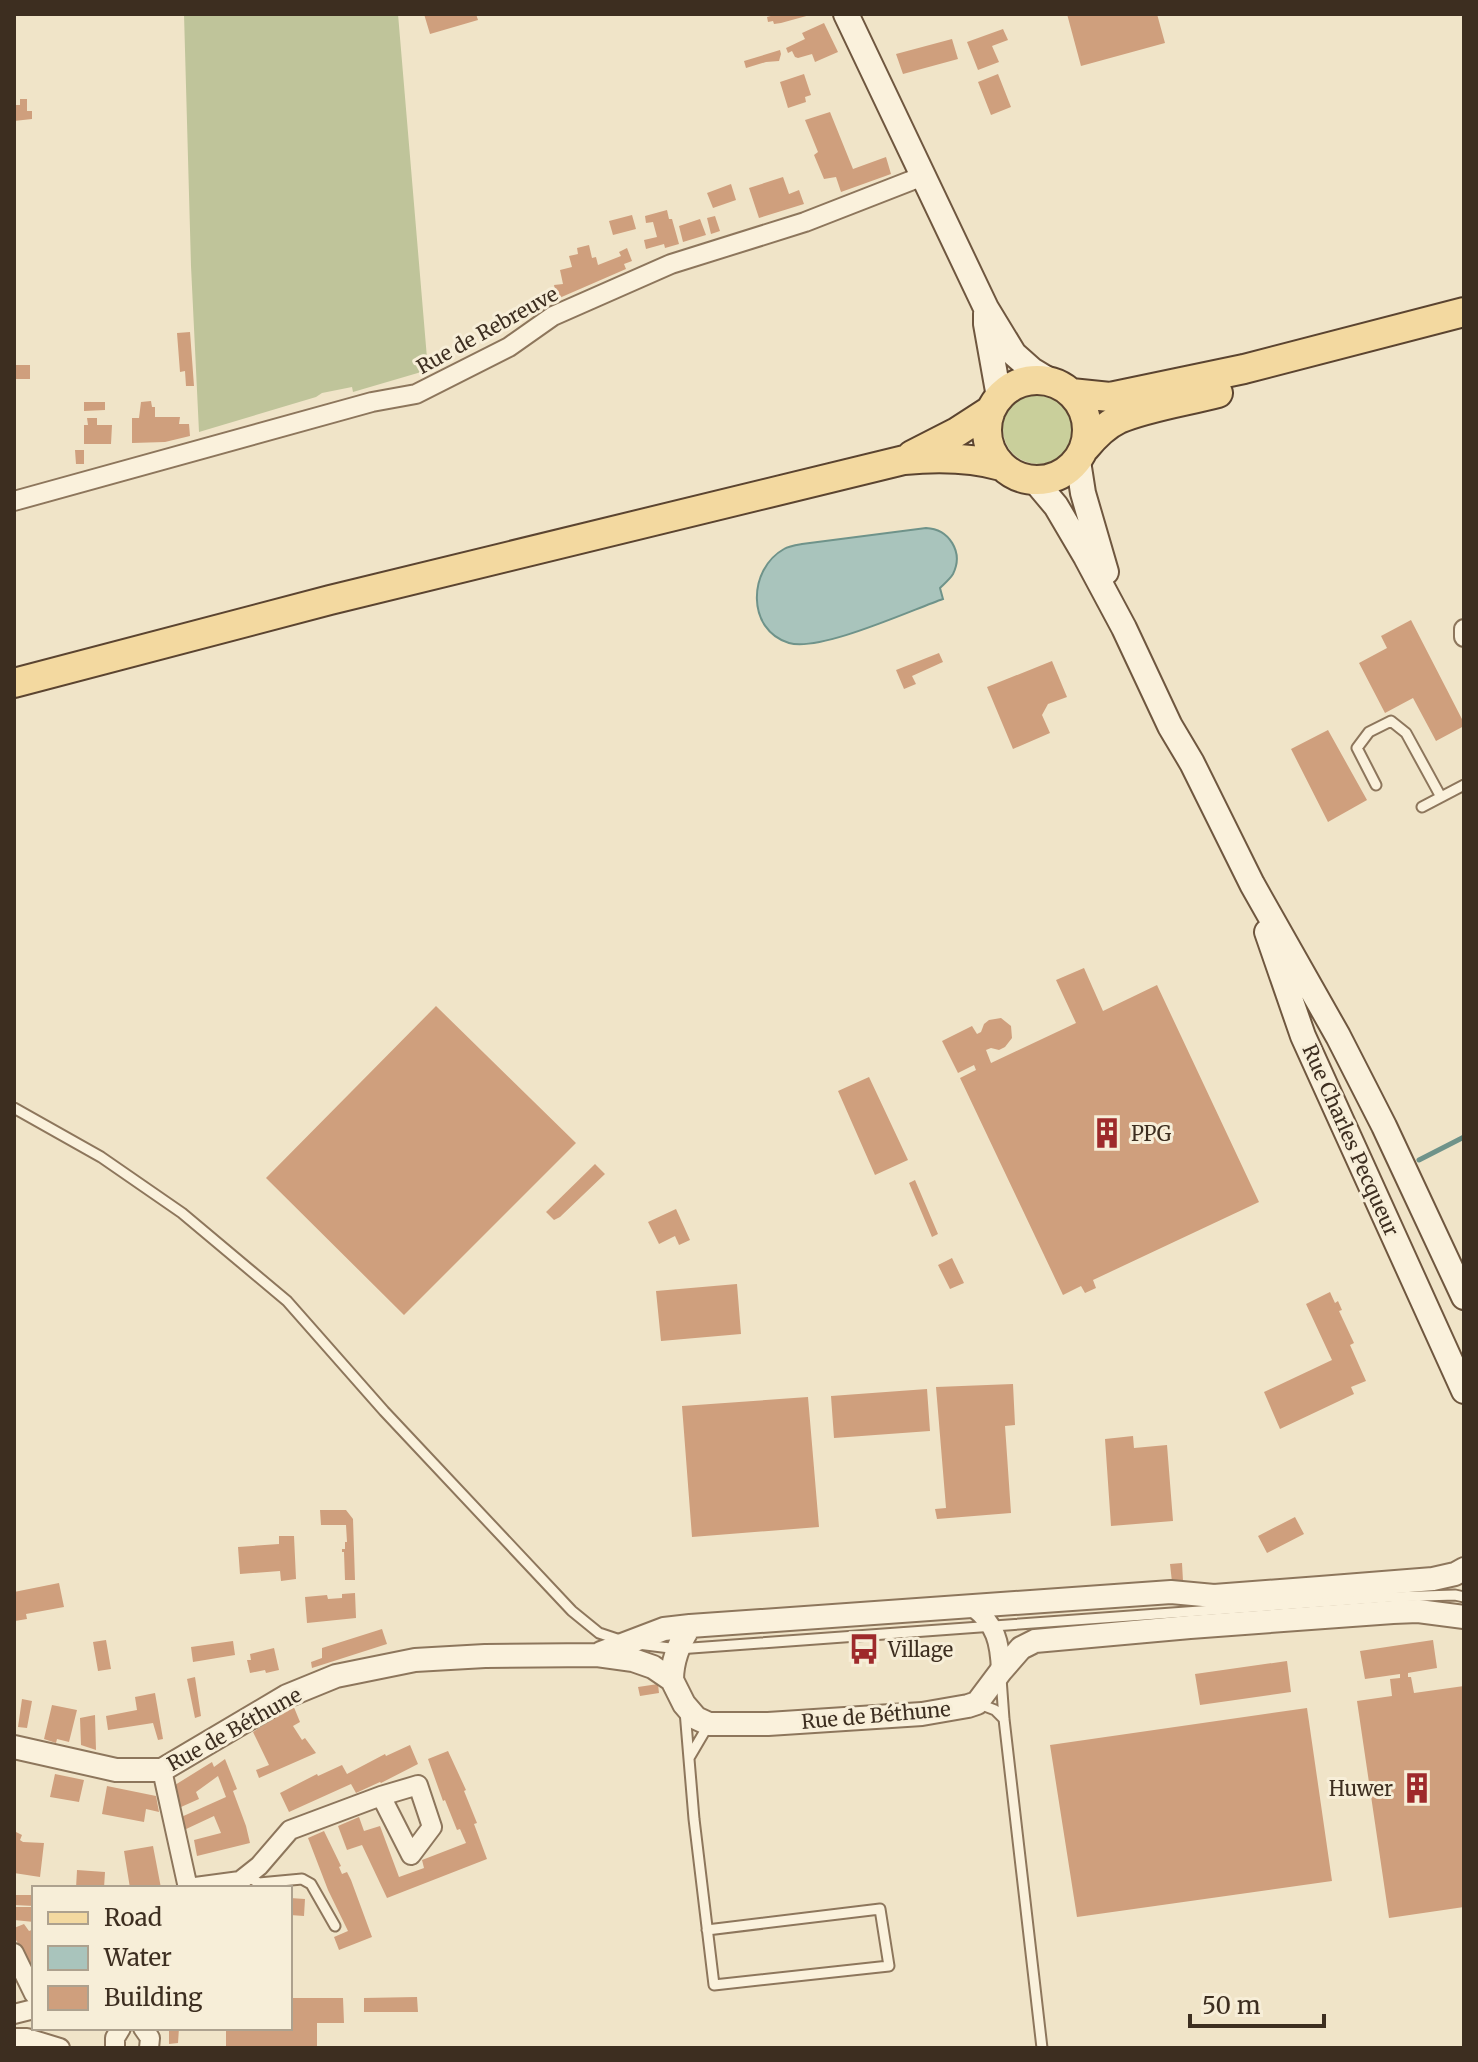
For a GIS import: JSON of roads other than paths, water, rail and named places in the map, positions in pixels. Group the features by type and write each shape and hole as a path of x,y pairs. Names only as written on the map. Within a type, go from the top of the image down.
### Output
{"main road":[{"path":"846,14 986,308 1014,354 1032,370 1078,400 1088,428 1081,454"},
{"path":"986,308 995,403 987,424 987,440 1001,466"},
{"path":"904,460 957,432 995,403 1006,390 1023,381 1043,380 1110,397 1244,369 1464,312"},
{"path":"14,683 330,600 904,460 988,462 1001,466 1017,477 1047,480 1069,469 1093,439 1117,420 1464,330"},
{"name":"Rue Charles Pecqueur","path":"1081,454 1083,493 1124,628"},
{"name":"Rue Charles Pecqueur","path":"1035,481 1056,506 1124,628 1170,726 1192,763 1252,884 1338,1036 1384,1126 1464,1297"},
{"name":"Rue Charles Pecqueur","path":"1252,884 1303,1036 1464,1391"}],"street":[{"name":"Rue de Rebreuve","path":"14,501 372,402 416,394 509,347 553,316 671,264 805,222 923,176"},
{"path":"1464,629 1464,637"},
{"name":"Rue de Béthune","path":"597,1655 664,1629 690,1626 1171,1592 1214,1596 1433,1579 1464,1569"},
{"path":"973,1607 993,1627 1000,1647 1001,1671"},
{"name":"Rue de Béthune","path":"709,1724 768,1724 922,1714 968,1706 977,1703 1021,1648 1035,1641 1393,1612 1418,1611 1464,1617"},
{"path":"690,1626 672,1662 672,1680 684,1704 696,1718 709,1724"},
{"name":"Rue de Béthune","path":"14,1747 116,1770 162,1770 287,1696 336,1676 415,1660 597,1655 633,1660 653,1667 672,1680"},
{"path":"162,1770 188,1886"},
{"path":"203,1886 240,1881 259,1866 290,1830 381,1796"},
{"path":"14,1953 32,1990"},
{"path":"14,2038 27,2038 60,2048"}],"lane":[{"path":"1376,785 1357,748 1369,732 1391,721 1406,733 1441,797"},
{"path":"1422,807 1464,785"},
{"path":"14,1108 101,1157 182,1213 287,1301 384,1411 572,1611 599,1633 629,1643 678,1649 1461,1594"},
{"path":"1001,1671 1042,2048"},
{"path":"977,1703 995,1710 1004,1719"},
{"path":"684,1704 707,1930 714,1985 889,1966 880,1909 707,1930"},
{"path":"689,1758 709,1724"},
{"path":"246,1876 259,1883 302,1879 311,1884 335,1926"}],"water":[{"path":"926,528 948,537 957,558 953,574 940,588 943,599 821,642 789,643 765,626 759,613 758,584 772,558 784,549"}],"waterway":[{"path":"1419,1160 1464,1137"}],"place":[{"name":"PPG","path":"1107,1133"},
{"name":"Village","path":"864,1649"},
{"name":"Huwer","path":"1417,1788"}]}
